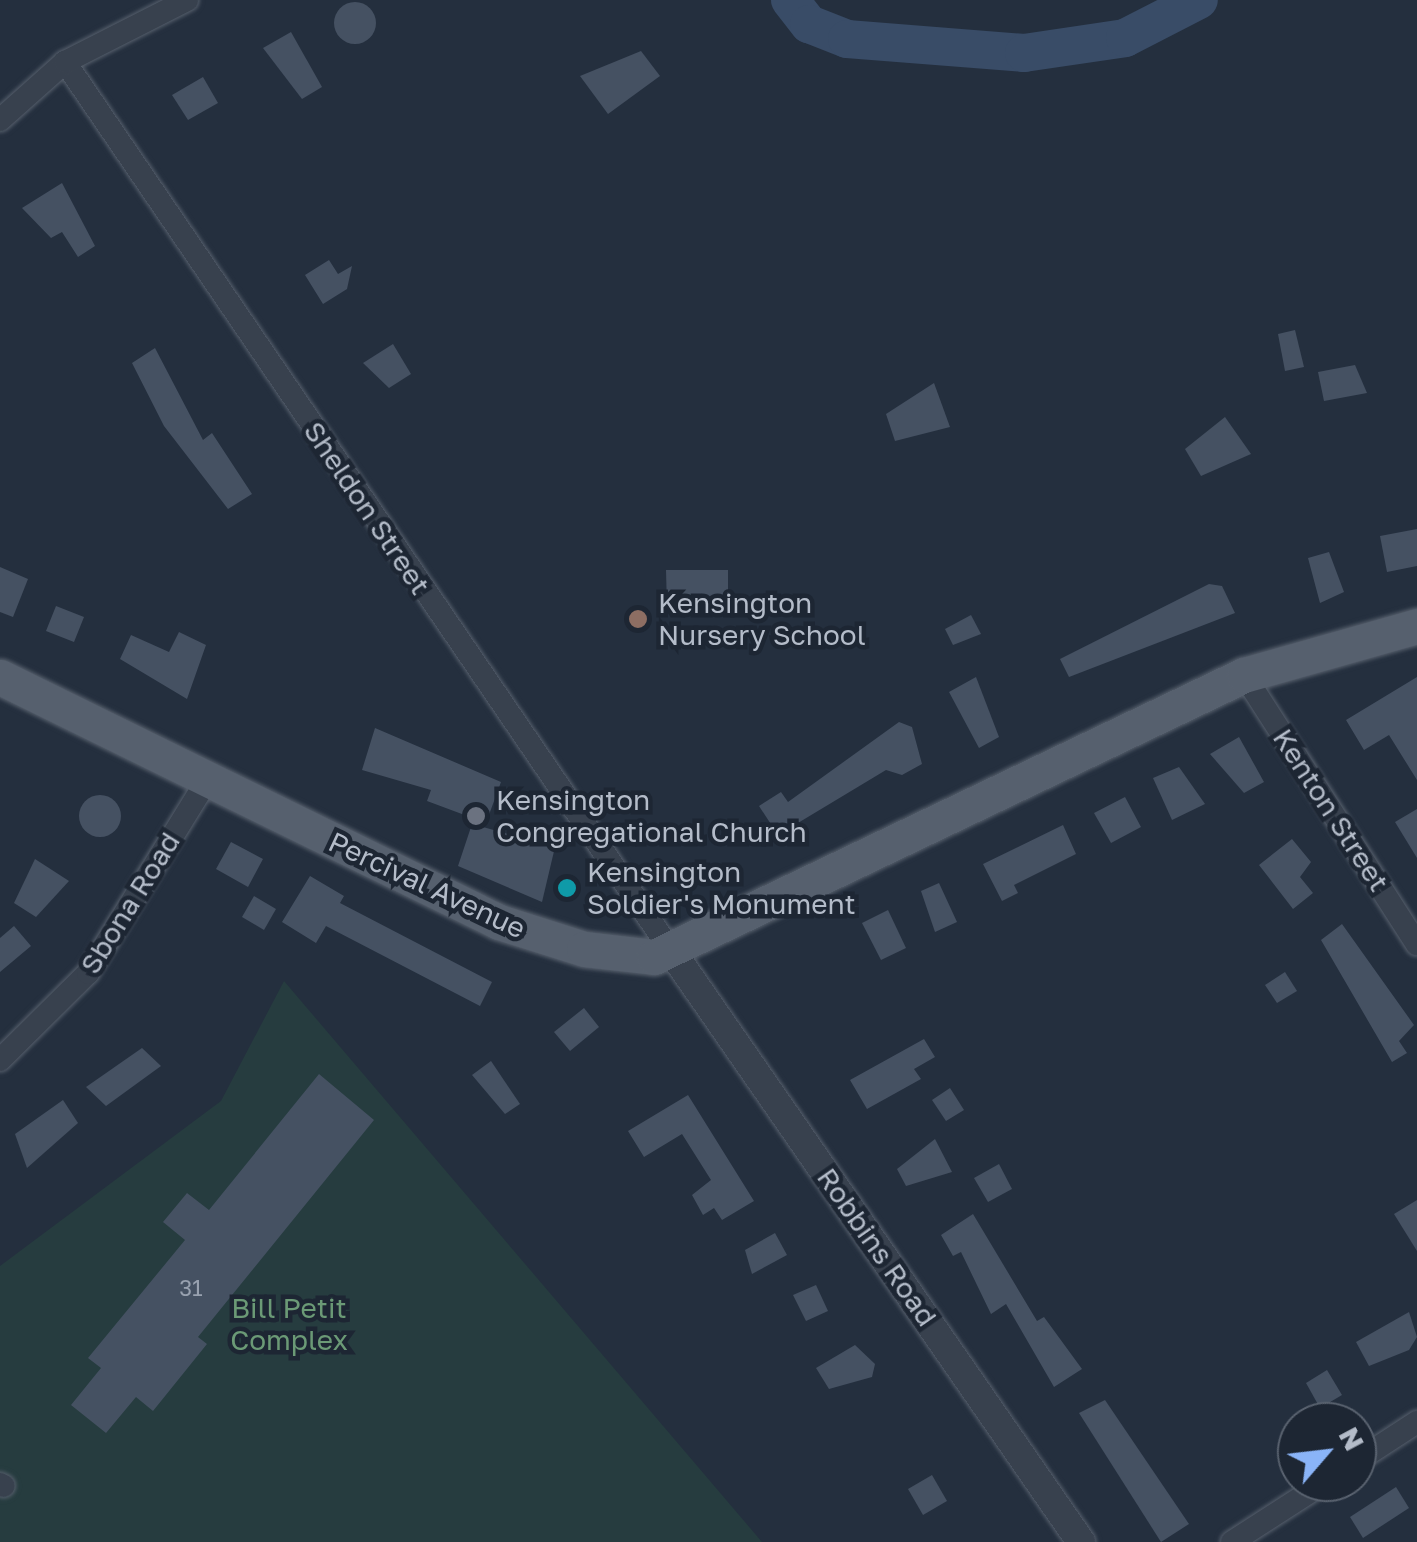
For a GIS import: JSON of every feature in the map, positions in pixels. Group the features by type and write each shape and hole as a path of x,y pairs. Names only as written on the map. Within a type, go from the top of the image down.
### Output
{"main road":[{"name":"Percival Avenue","path":"0,677 500,922 612,954 672,952 1244,675 1417,626"}],"street":[{"path":"0,120 65,62 188,0"},
{"name":"Sheldon Street","path":"65,62 672,952"},
{"name":"Kenton Street","path":"1244,675 1417,944"},
{"name":"Sbona Road","path":"0,1060 88,973 208,779"},
{"name":"Robbins Road","path":"672,952 1081,1542"},
{"path":"1377,1448 1417,1422"},
{"path":"1232,1542 1294,1502"}],"green space":[{"name":"Bill Petit Complex","path":"284,981 762,1542 0,1542 0,1266 221,1101"}],"building":[{"path":"355,2 370,8 376,23 370,38 355,44 340,38 334,23 340,8"},
{"path":"291,32 322,87 302,99 263,48"},
{"path":"641,51 660,76 608,114 580,76"},
{"path":"203,77 218,103 188,120 172,95"},
{"path":"62,183 95,246 78,257 62,232 51,238 22,208"},
{"path":"329,260 338,274 352,266 347,289 323,304 305,275"},
{"path":"1295,330 1304,367 1285,371 1278,334"},
{"path":"393,344 411,374 389,388 363,363"},
{"path":"155,348 203,440 212,433 252,494 228,509 164,426 132,363"},
{"path":"1355,365 1367,393 1324,401 1318,372"},
{"path":"934,383 950,427 895,441 886,414"},
{"path":"1225,417 1251,454 1201,476 1185,449"},
{"path":"1417,529 1417,566 1387,572 1380,536"},
{"path":"1329,552 1344,592 1320,603 1308,558"},
{"path":"0,567 28,579 13,617 0,612"},
{"path":"666,570 728,570 728,607 667,607"},
{"path":"1209,584 1222,586 1235,613 1069,677 1060,659"},
{"path":"56,606 84,617 74,642 46,631"},
{"path":"971,615 981,634 953,645 945,629"},
{"path":"179,632 206,645 187,699 120,659 131,635 169,652"},
{"path":"976,677 999,737 979,748 949,692"},
{"path":"1417,677 1417,780 1389,735 1364,750 1346,720"},
{"path":"899,722 912,727 922,764 902,775 886,770 778,835 759,806 781,792 788,802"},
{"path":"375,728 501,782 486,823 427,801 431,790 362,770"},
{"path":"1239,737 1264,782 1244,793 1210,754"},
{"path":"1179,767 1205,804 1172,820 1153,778"},
{"path":"100,795 115,801 121,816 115,831 100,837 85,831 79,816 85,801"},
{"path":"1125,797 1141,827 1111,843 1094,813"},
{"path":"1417,809 1417,858 1395,822"},
{"path":"472,824 555,847 542,902 458,866"},
{"path":"1063,825 1076,854 1014,885 1018,893 1002,901 983,864"},
{"path":"1292,839 1311,862 1300,877 1313,893 1293,909 1259,865"},
{"path":"231,842 263,859 248,887 216,869"},
{"path":"35,859 69,881 36,917 14,903"},
{"path":"310,876 344,896 340,903 492,982 480,1006 326,926 316,943 282,922"},
{"path":"939,883 957,922 935,932 921,891"},
{"path":"254,896 276,909 264,930 242,917"},
{"path":"888,910 906,948 881,960 862,923"},
{"path":"1342,924 1414,1025 1399,1041 1407,1053 1392,1062 1321,940"},
{"path":"14,926 31,946 0,972 0,938"},
{"path":"1285,972 1297,991 1277,1003 1265,985"},
{"path":"584,1008 599,1027 570,1051 554,1032"},
{"path":"924,1039 935,1057 914,1069 921,1079 867,1109 850,1080"},
{"path":"142,1048 161,1066 106,1106 86,1087"},
{"path":"491,1061 520,1104 505,1114 472,1075"},
{"path":"319,1074 374,1120 198,1337 207,1344 153,1411 136,1397 106,1433 71,1405 101,1368 88,1358 185,1240 163,1222 187,1193 209,1210"},
{"path":"950,1088 964,1110 946,1121 932,1100"},
{"path":"688,1095 754,1201 722,1220 714,1208 703,1215 692,1195 711,1180 682,1134 644,1157 628,1131"},
{"path":"63,1100 78,1123 27,1168 15,1134"},
{"path":"935,1139 952,1172 906,1186 897,1169"},
{"path":"999,1164 1012,1189 988,1202 974,1178"},
{"path":"1417,1200 1417,1251 1394,1214"},
{"path":"973,1214 1037,1321 1044,1317 1082,1369 1054,1387 1006,1304 991,1314 961,1252 953,1256 941,1235"},
{"path":"775,1233 787,1255 752,1274 745,1250"},
{"path":"816,1285 828,1311 806,1321 793,1295"},
{"path":"1409,1312 1417,1337 1409,1350 1369,1366 1356,1342"},
{"path":"855,1345 875,1364 872,1377 829,1389 816,1368"},
{"path":"1327,1370 1342,1395 1330,1402 1317,1402 1306,1383"},
{"path":"1105,1400 1189,1524 1161,1542 1079,1413"},
{"path":"932,1475 947,1501 923,1515 908,1489"},
{"path":"1396,1487 1409,1508 1363,1538 1350,1517"}],"waterway":[{"path":"790,0 809,24 847,39 1024,53 1125,38 1199,0"}],"place":[{"name":"Kensington Nursery School","path":"638,619"},
{"name":"Kensington Congregational Church","path":"476,816"},
{"name":"Kensington Soldier's Monument","path":"567,888"}]}
